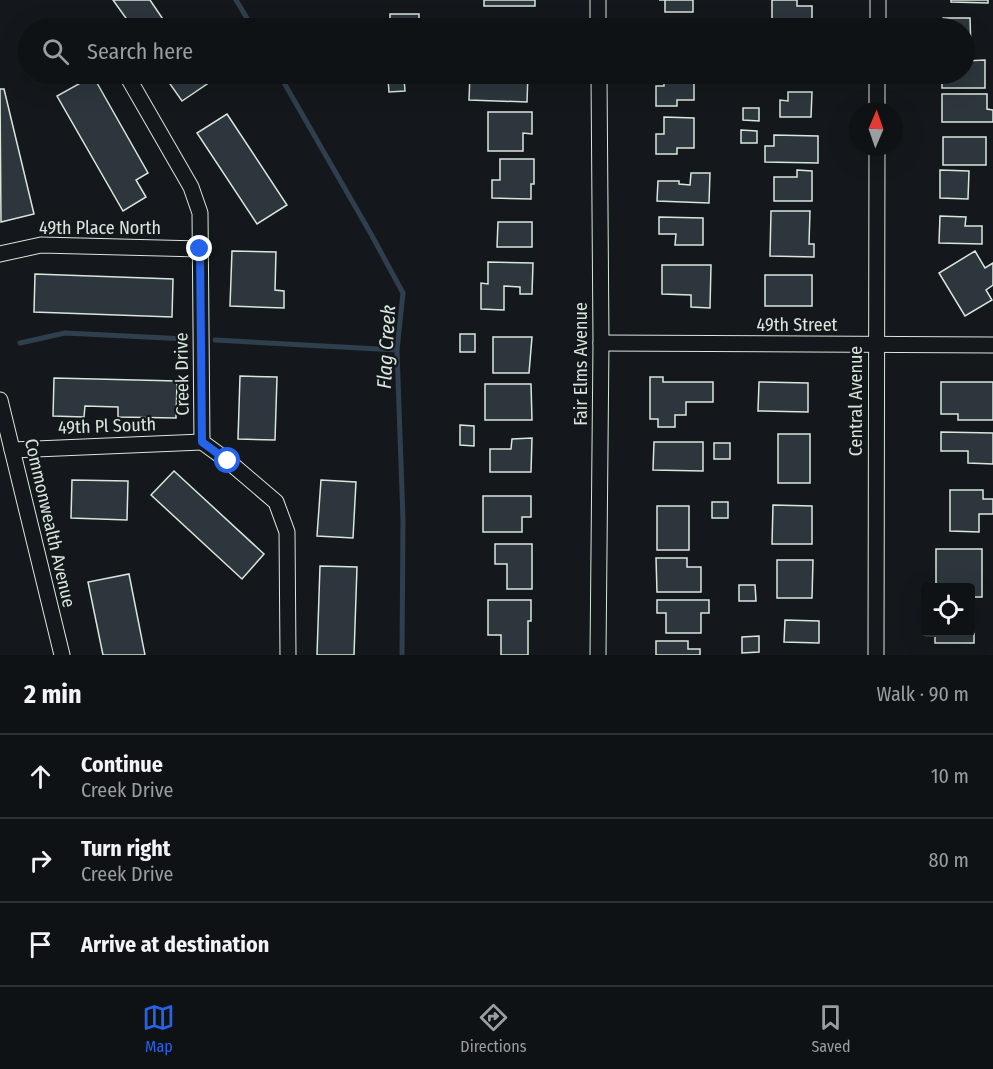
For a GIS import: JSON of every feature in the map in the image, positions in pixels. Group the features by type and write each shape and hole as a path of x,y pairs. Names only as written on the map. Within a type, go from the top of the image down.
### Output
{"street":[{"path":"598,0 598,18"},
{"path":"878,0 878,18"},
{"name":"Creek Drive","path":"132,84 191,187 200,213 202,442"},
{"name":"Fair Elms Avenue","path":"598,655 601,343 599,84"},
{"path":"877,84 877,102"},
{"name":"Central Avenue","path":"876,655 877,156"},
{"name":"49th Place North","path":"0,254 41,245 200,249"},
{"name":"49th Street","path":"601,343 993,345"},
{"name":"Commonwealth Avenue","path":"0,400 62,655"},
{"path":"202,442 276,502 287,532 288,655"},
{"name":"49th Pl South","path":"12,450 202,442"}],"building":[{"path":"113,0 150,0 162,18 126,18"},
{"path":"484,0 535,0 535,6 484,6"},
{"path":"665,0 693,0 693,12 665,12"},
{"path":"772,0 797,0 797,6 812,6 812,18 772,18"},
{"path":"951,0 988,0 988,3 951,2"},
{"path":"390,14 419,14 419,18 390,18"},
{"path":"975,60 985,60 985,88 942,88 942,84 975,84"},
{"path":"79,84 98,84 148,173 136,180 146,197 123,211 57,96"},
{"path":"170,84 207,84 182,101"},
{"path":"388,84 404,84 405,91 389,92"},
{"path":"470,84 528,84 527,102 469,100"},
{"path":"664,84 694,84 694,100 677,100 677,106 656,106 656,86 664,86"},
{"path":"0,89 4,89 34,214 1,222"},
{"path":"788,92 812,92 811,117 780,117 780,100 788,101"},
{"path":"942,94 987,94 987,109 993,110 993,122 942,122"},
{"path":"743,108 759,108 759,121 743,120"},
{"path":"488,112 532,112 532,134 523,133 523,151 488,151"},
{"path":"227,114 287,205 257,224 197,133"},
{"path":"664,117 694,118 694,148 677,148 677,154 656,154 656,134 664,134"},
{"path":"741,130 757,131 757,143 741,143"},
{"path":"774,135 818,136 818,163 765,162 765,146 774,146"},
{"path":"943,137 986,137 986,165 943,165"},
{"path":"500,159 534,159 534,184 531,184 531,199 492,198 492,180 500,180"},
{"path":"797,170 812,171 812,201 774,201 774,177 797,177"},
{"path":"940,170 969,171 968,199 940,198"},
{"path":"691,173 710,173 709,203 657,201 658,181 679,181 679,184 690,185"},
{"path":"771,211 810,211 809,244 814,244 814,257 770,256"},
{"path":"940,216 966,217 965,226 982,226 982,244 939,243"},
{"path":"659,217 703,218 703,245 675,245 676,234 659,234"},
{"path":"498,222 532,222 532,247 497,247"},
{"path":"232,251 276,252 275,290 284,291 284,308 230,306"},
{"path":"975,251 985,268 993,263 993,285 986,290 992,300 965,316 939,273"},
{"path":"488,262 533,263 532,294 520,294 520,287 504,286 504,310 481,309 481,283 488,284"},
{"path":"662,265 711,265 710,308 691,307 691,295 662,294"},
{"path":"35,274 173,279 172,317 34,312"},
{"path":"765,275 812,275 812,306 765,306"},
{"path":"460,334 475,334 475,352 460,352"},
{"path":"493,337 532,337 529,373 493,373"},
{"path":"240,376 277,377 275,440 238,439"},
{"path":"650,377 663,377 663,382 713,382 713,402 686,402 686,415 675,415 675,427 658,427 658,419 650,419"},
{"path":"54,378 177,381 176,418 118,417 118,407 85,406 84,417 53,416"},
{"path":"759,382 808,383 808,412 758,411"},
{"path":"941,382 993,382 993,420 958,420 958,414 941,414"},
{"path":"485,384 531,384 532,420 485,420"},
{"path":"460,425 474,426 474,446 460,445"},
{"path":"941,432 993,433 993,464 968,463 968,451 941,451"},
{"path":"778,434 810,434 810,483 778,483"},
{"path":"532,438 531,472 490,472 490,449 511,449 512,439"},
{"path":"654,442 703,442 703,471 653,470"},
{"path":"714,443 730,443 730,459 714,459"},
{"path":"174,471 264,554 242,579 151,495"},
{"path":"72,480 128,481 127,520 71,518"},
{"path":"321,480 356,482 353,538 317,536"},
{"path":"950,490 983,490 983,499 993,499 993,514 979,514 979,532 950,531"},
{"path":"483,496 531,496 531,517 522,517 522,532 483,532"},
{"path":"712,502 728,502 728,518 712,518"},
{"path":"773,505 812,506 812,544 772,544"},
{"path":"657,506 689,506 689,550 657,550"},
{"path":"495,544 532,544 532,589 507,589 507,564 495,564"},
{"path":"936,549 982,549 982,597 975,597 975,583 936,583"},
{"path":"656,558 687,558 687,567 701,567 701,592 657,592"},
{"path":"777,560 813,560 812,598 777,598"},
{"path":"320,566 357,567 354,655 317,655"},
{"path":"129,574 145,655 103,655 88,582"},
{"path":"739,585 755,585 756,601 739,601"},
{"path":"488,600 531,600 531,621 528,621 528,655 501,655 501,635 488,635"},
{"path":"657,600 709,600 709,613 701,613 701,633 666,633 666,613 657,613"},
{"path":"785,620 819,621 819,643 784,642"},
{"path":"759,636 759,652 742,653 742,637"},
{"path":"935,637 974,637 974,643 935,643"},
{"path":"656,641 688,641 688,649 700,649 700,655 656,655"}],"waterway":[{"name":"Flag Creek","path":"236,0 247,18"},
{"name":"Flag Creek","path":"285,84 403,293 397,350 403,520 402,655"},
{"path":"20,343 65,333 187,339"},
{"path":"215,340 397,350"}],"route":[{"path":"200,249 202,442 228,461"}]}
